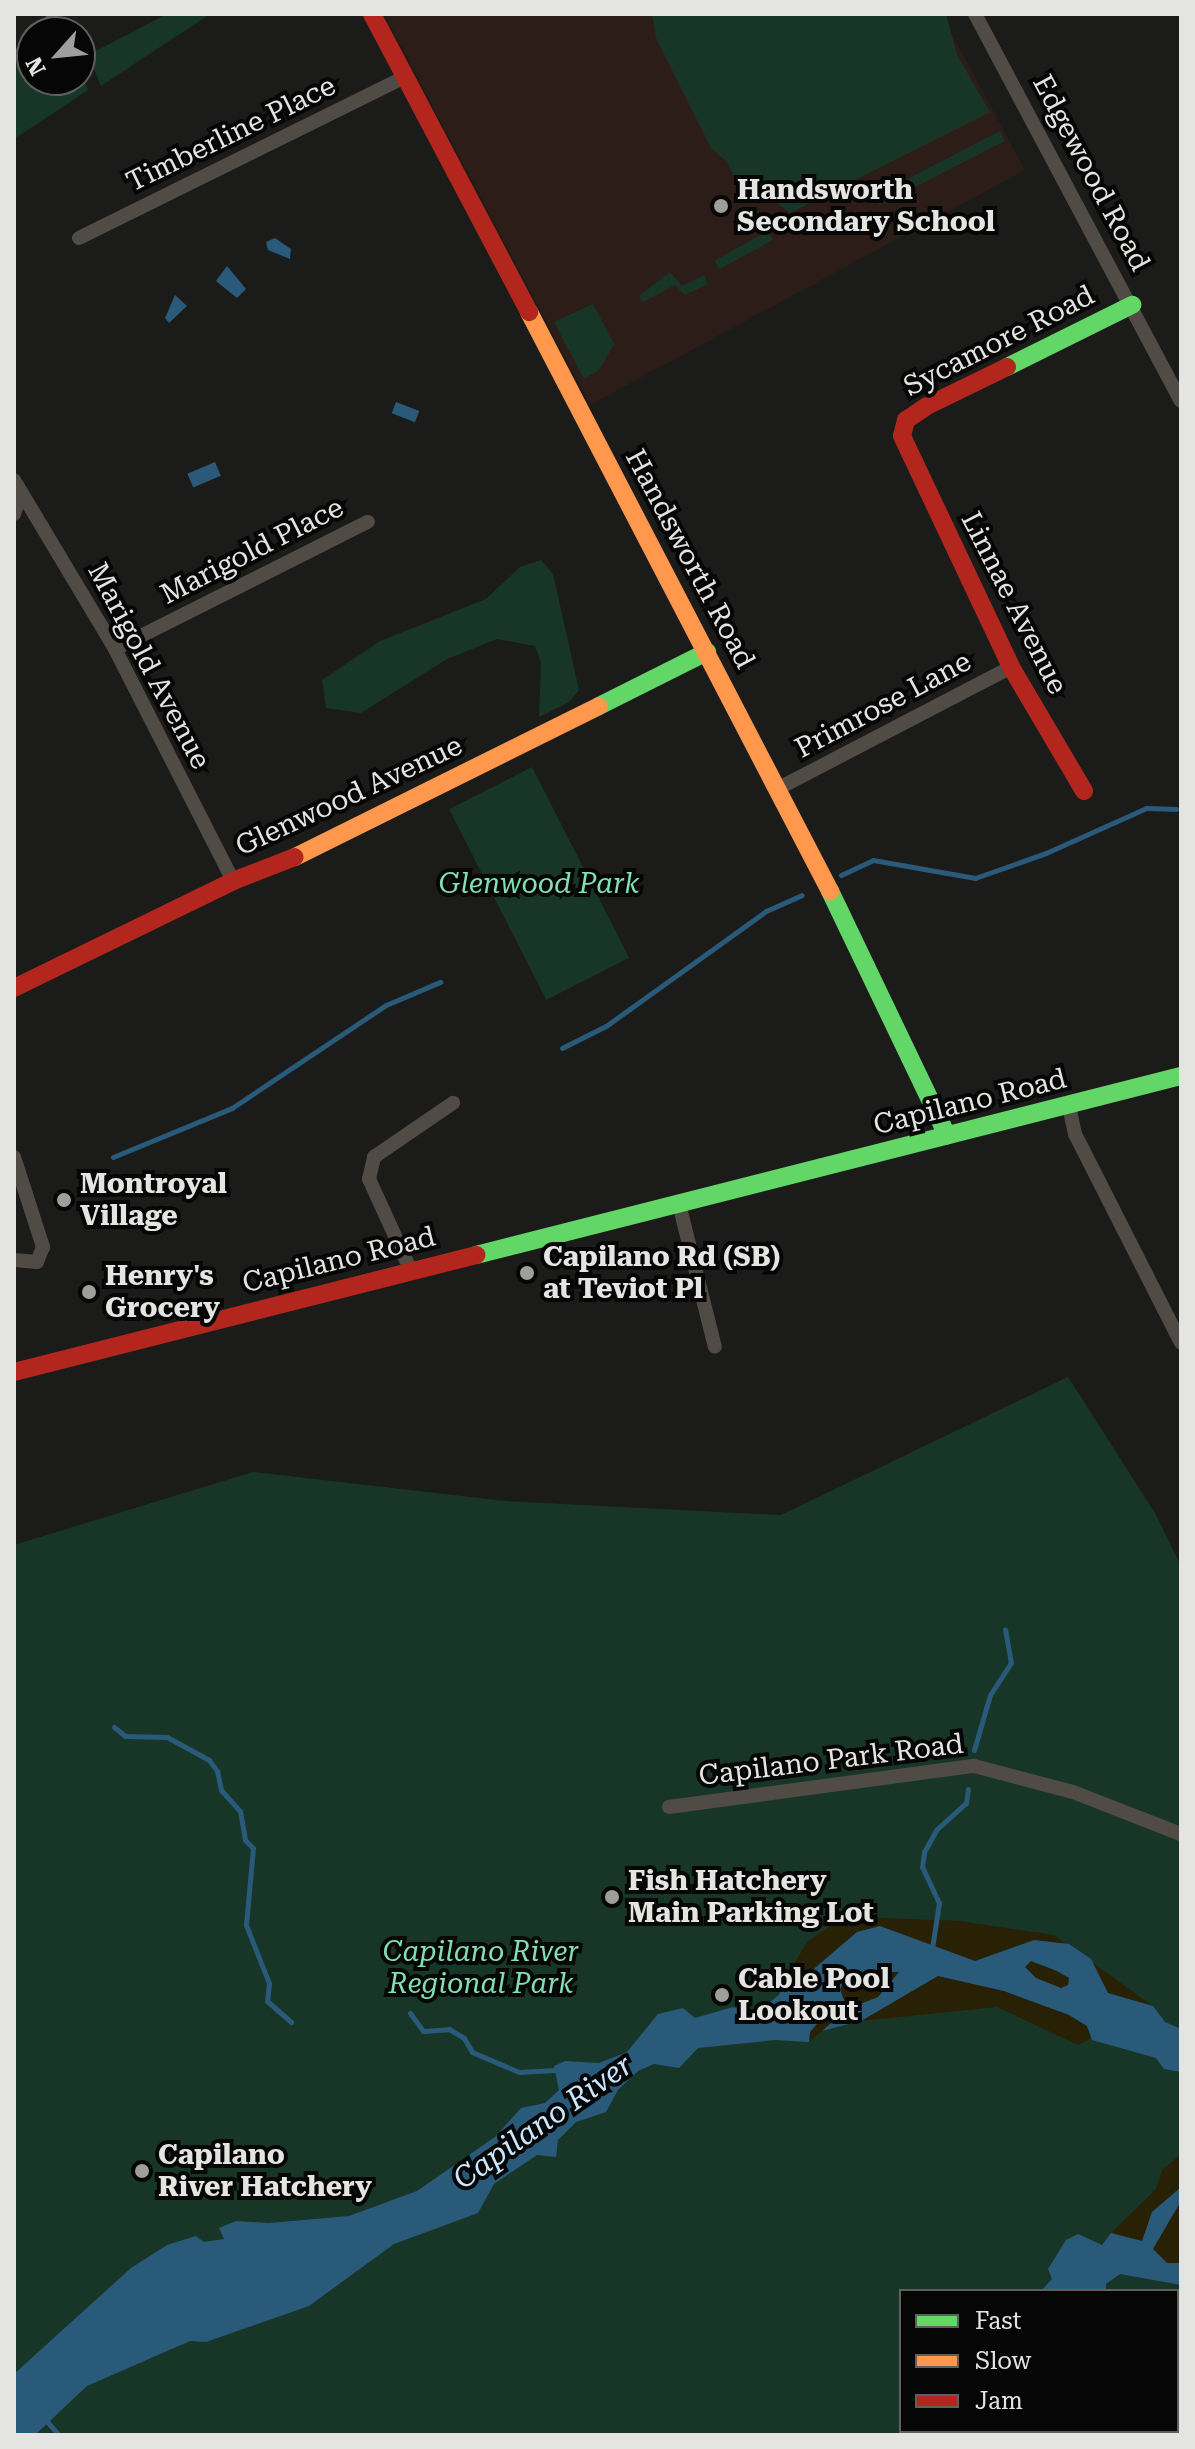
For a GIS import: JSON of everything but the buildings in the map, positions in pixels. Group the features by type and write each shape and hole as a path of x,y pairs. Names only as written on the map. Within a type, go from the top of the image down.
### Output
{"street":[{"name":"Handsworth Road","path":"372,14 779,788 938,1107 947,1135"},
{"name":"Edgewood Road","path":"975,14 1181,401"},
{"name":"Timberline Place","path":"79,238 405,77"},
{"name":"Sycamore Road","path":"902,436 906,420 927,406 1132,305"},
{"name":"Linnae Avenue","path":"902,436 1011,667 1084,791"},
{"path":"14,514 18,486"},
{"name":"Marigold Avenue","path":"18,486 115,649 233,881"},
{"name":"Marigold Place","path":"115,649 368,522"},
{"name":"Glenwood Avenue","path":"14,988 233,881 268,871 707,652"},
{"name":"Primrose Lane","path":"779,788 1011,667"},
{"name":"Capilano Road","path":"14,1372 1181,1076"},
{"path":"411,1271 369,1179 374,1157 453,1103"},
{"path":"1069,1106 1075,1134 1181,1343"},
{"path":"14,1157 43,1247 37,1262 14,1260"},
{"path":"679,1204 715,1347"},
{"name":"Capilano Park Road","path":"669,1807 974,1766 1073,1792 1181,1834"}],"shaded area":[{"name":"Handsworth Secondary School","path":"384,14 941,14 1025,170 590,405"}],"green space":[{"path":"167,14 210,14 101,86 96,74 96,51"},
{"path":"652,14 946,14 957,55 990,112 790,213 754,185 736,182 727,162 711,148 656,38"},
{"path":"14,53 16,96 79,96 14,139"},
{"path":"1000,131 1005,141 880,205 875,201 884,191"},
{"path":"768,231 773,240 719,269 715,261"},
{"path":"670,272 682,286 704,275 708,284 685,295 675,285 643,302 639,296"},
{"path":"593,304 614,344 599,370 584,379 554,322"},
{"path":"541,560 553,574 579,690 569,702 539,717 541,663 535,646 497,639 447,659 361,713 326,708 322,680 380,641 486,599 520,567"},
{"name":"Glenwood Park","path":"532,767 629,958 546,1000 449,809"},
{"name":"Capilano River Regional Park","path":"1068,1377 1155,1513 1181,1566 1181,2435 14,2435 14,1545 253,1472 505,1501 781,1515"}],"sand":[{"path":"863,1917 960,1921 1054,1935 1153,2006 1078,2045 997,2007 861,2021 822,2031 809,2042 810,2032 822,2018 787,1976 807,1942 831,1925"},
{"path":"1181,2154 1181,2187 1152,2212 1143,2241 1111,2233 1156,2189 1162,2170"},
{"path":"1181,2201 1181,2263 1167,2263 1152,2249"}],"water":[{"path":"275,238 291,249 290,259 268,250 266,242"},
{"path":"227,266 246,289 237,298 216,281"},
{"path":"175,295 187,306 169,323 165,318"},
{"path":"396,402 419,411 415,422 392,413"},
{"path":"215,462 221,476 193,488 187,474"},
{"name":"Capilano River","path":"880,1926 975,1961 1034,1940 1069,1944 1091,1959 1108,1993 1153,2006 1165,2022 1181,2029 1181,2072 1164,2069 1156,2058 1092,2040 1087,2026 1069,2015 1004,1991 938,1976 861,2021 822,2031 841,2014 822,2018 810,2032 809,2042 775,2040 698,2048 679,2068 654,2064 638,2071 618,2090 606,2112 576,2122 558,2140 556,2157 537,2155 494,2184 478,2213 394,2244 309,2306 206,2342 190,2341 87,2386 35,2435 14,2435 14,2374 131,2268 167,2245 196,2236 204,2242 224,2239 219,2228 236,2221 269,2223 349,2216 417,2191 495,2137 521,2108 545,2103 559,2090 554,2066 565,2061 599,2063 627,2052 658,2014 683,2008 695,2018 733,2007 755,2014 779,1995 787,1976 794,1982 802,1979 857,1932","holes":["1031,1961 1069,1978 1068,1985 1061,1988 1036,1978 1025,1967","873,1972 899,1972 878,1997 847,2009 840,1989 845,1980"]},
{"path":"1181,2187 1181,2201 1153,2249 1167,2263 1181,2263 1181,2285 1120,2274 1106,2284 1106,2289 1043,2289 1052,2279 1048,2269 1066,2240 1078,2234 1102,2245 1111,2233 1142,2241 1152,2212"}],"waterway":[{"path":"841,875 873,860 975,878 1046,853 1146,808 1176,809"},
{"path":"562,1048 606,1026 766,911 802,895"},
{"path":"113,1157 232,1108 386,1005 440,982"},
{"path":"974,1750 990,1695 1011,1663 1005,1630"},
{"path":"114,1727 125,1736 167,1737 209,1760 217,1771 221,1790 240,1811 245,1840 253,1848 246,1925 269,1983 267,2001 291,2022"},
{"path":"931,1955 939,1903 922,1867 924,1852 937,1829 966,1803 968,1789"},
{"path":"410,2013 423,2031 449,2029 464,2038 472,2052 519,2072 556,2070"},
{"path":"44,2418 59,2435"}],"traffic: fast":[{"path":"1007,367 1132,305"},
{"path":"599,706 707,652"},
{"path":"830,891 947,1135"},
{"path":"476,1255 1181,1076"}],"traffic: slow":[{"path":"529,312 830,891"},
{"path":"295,857 599,706"}],"traffic: jam":[{"path":"372,14 529,312"},
{"path":"1007,367 927,406 906,420 902,436 1011,667 1084,791"},
{"path":"14,988 233,881 295,857"},
{"path":"14,1372 476,1255"}],"place":[{"name":"Handsworth Secondary School","path":"721,206"},
{"name":"Montroyal Village","path":"64,1200"},
{"name":"Capilano Rd (SB) at Teviot Pl","path":"527,1273"},
{"name":"Henry's Grocery","path":"89,1292"},
{"name":"Fish Hatchery Main Parking Lot","path":"612,1897"},
{"name":"Cable Pool Lookout","path":"722,1995"},
{"name":"Capilano River Hatchery","path":"142,2171"}]}
